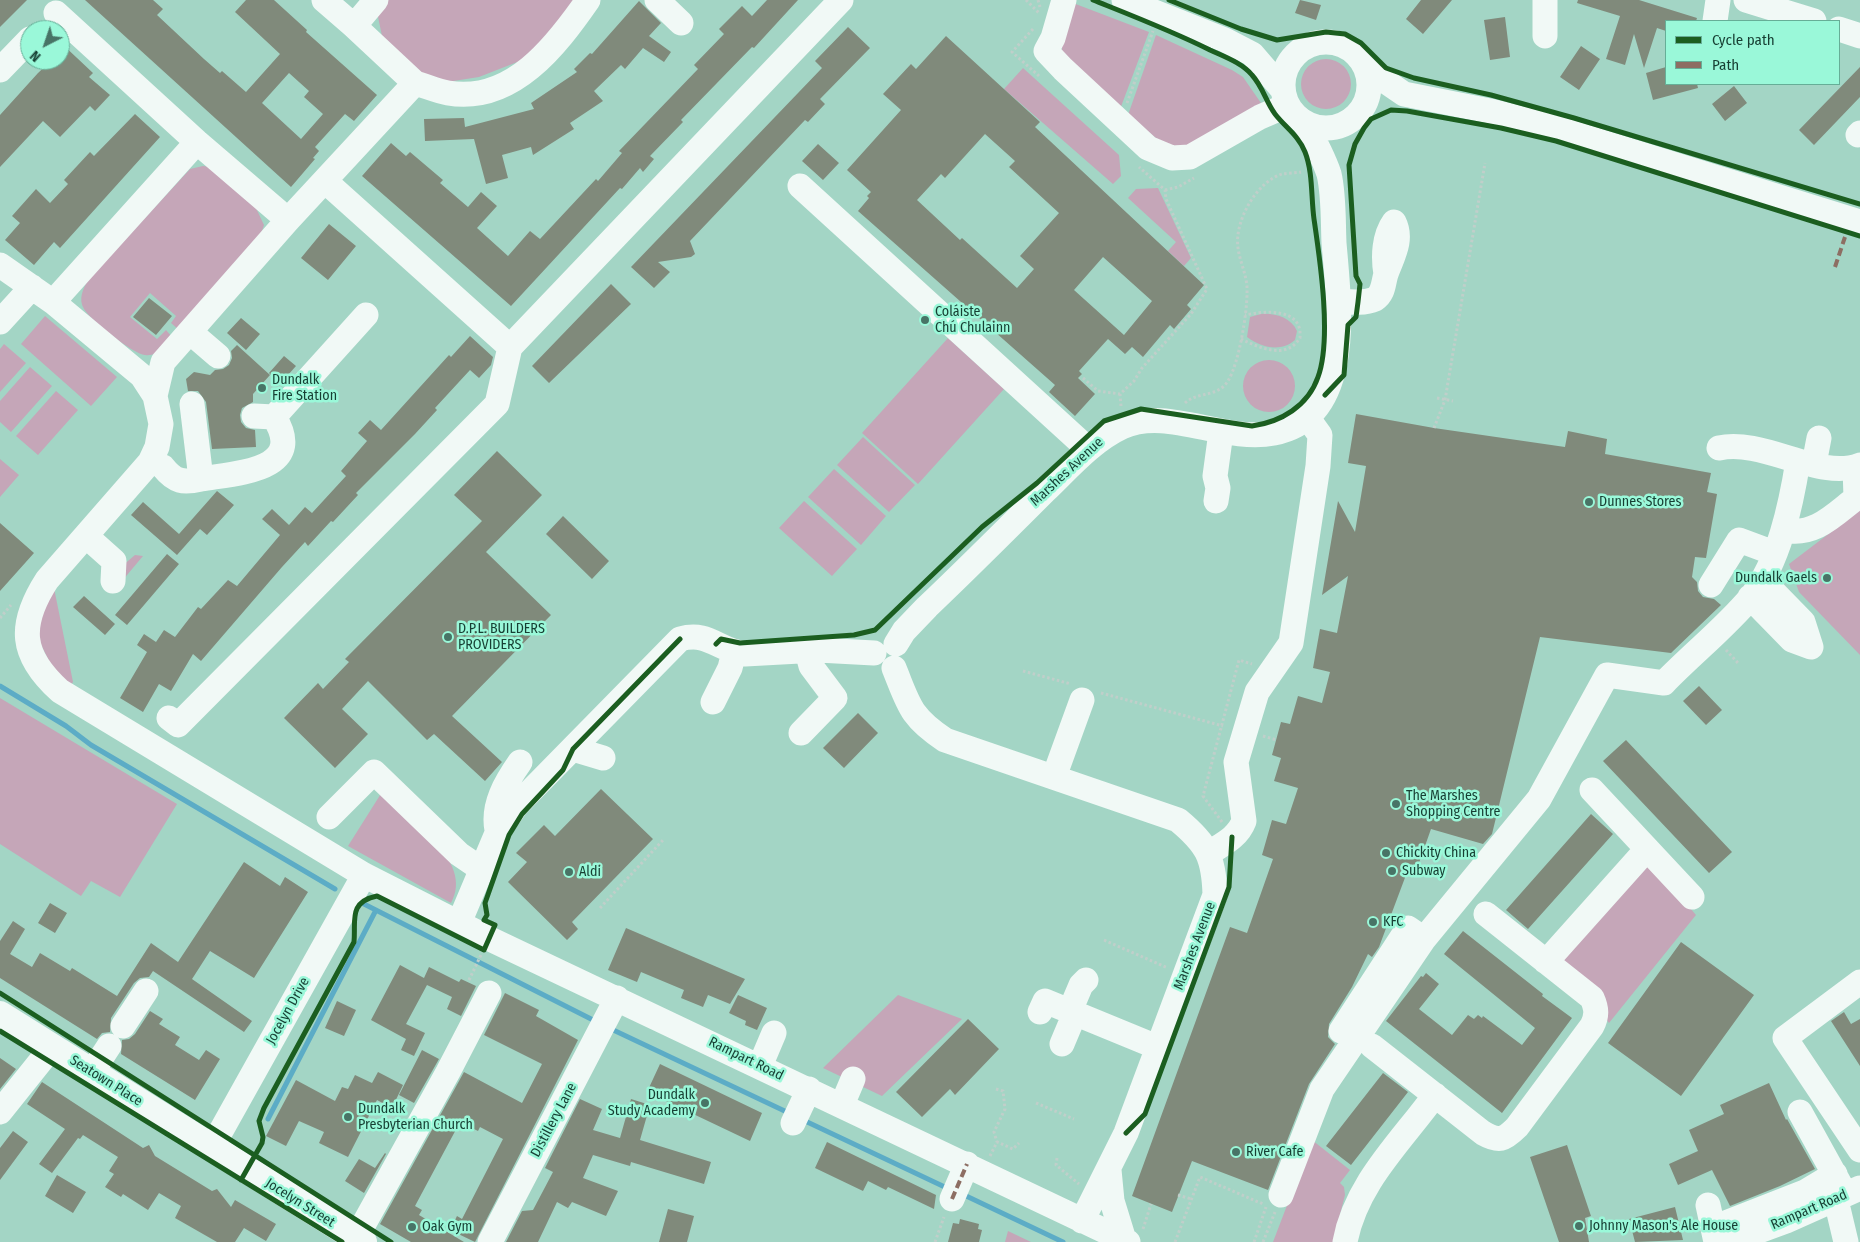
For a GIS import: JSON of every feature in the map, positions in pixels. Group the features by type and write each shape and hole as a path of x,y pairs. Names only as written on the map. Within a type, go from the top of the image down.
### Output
{"main road":[{"name":"Seatown Place","path":"0,1014 212,1147"},
{"name":"Jocelyn Street","path":"212,1147 360,1240"}],"street":[{"path":"324,0 415,83 448,93 473,94 512,81 530,70 544,56 588,0"},
{"path":"354,26 376,0"},
{"path":"657,0 681,23"},
{"path":"169,718 178,725 497,404 510,347 841,0"},
{"path":"1064,0 1053,38 1046,51 1148,148 1159,154 1172,158 1190,157 1260,117 1292,106"},
{"path":"1124,0 1225,40 1252,54 1296,53"},
{"path":"1545,0 1545,36"},
{"path":"1715,20 1718,0"},
{"path":"1746,0 1811,20"},
{"path":"55,14 197,142 288,220"},
{"path":"1840,29 1860,36"},
{"path":"1404,94 1356,114 1339,126 1321,128 1292,106 1287,67 1296,53 1310,44 1335,42 1351,49 1366,68 1404,94 1490,110 1550,126 1860,222"},
{"path":"0,70 20,49"},
{"name":"Marshes Avenue","path":"1082,1221 1126,1134 1214,895 1214,874 1209,853 1197,835 1178,820 945,740 926,728 914,715 888,655 904,631 926,607 1088,449 1123,426 1141,421 1165,421 1227,433 1256,436 1286,430 1307,417 1325,395 1332,378 1337,345 1339,301 1329,175 1292,106 1252,54"},
{"path":"1356,114 1370,86 1366,68"},
{"path":"154,396 163,362 288,220 415,83"},
{"name":"Marshes Avenue","path":"1329,175 1356,114"},
{"path":"54,302 197,142"},
{"path":"325,181 510,347"},
{"path":"800,186 1088,449"},
{"path":"0,265 54,302 142,376 154,396 161,424 196,415 201,479"},
{"path":"1339,301 1358,302 1376,298 1383,290 1386,274"},
{"path":"0,322 32,287"},
{"path":"163,467 171,478 187,482 251,471 267,465 279,454 285,443 281,429 264,417 366,315"},
{"path":"190,332 218,356"},
{"path":"133,369 163,362"},
{"path":"1209,853 1232,837 1241,828 1244,821 1236,762 1256,692 1291,643 1318,466 1320,435 1307,417"},
{"name":"Rampart Road","path":"161,424 157,447 150,462 47,580 34,601 29,616 28,644 38,668 60,691 364,875 459,923 482,946 607,1017 760,1066 801,1107 842,1104 966,1177 1082,1221 1132,1237"},
{"path":"1217,495 1215,476 1227,433"},
{"path":"1281,1195 1322,1089 1424,939 1539,799 1606,674 1664,683 1756,589 1784,530 1800,461 1819,438"},
{"path":"1713,447 1733,445 1769,451 1800,461 1857,466 1856,498 1816,527 1803,533 1784,530"},
{"path":"86,536 120,564"},
{"path":"1711,586 1739,540 1774,553"},
{"path":"459,923 497,832 516,806 680,640 700,636 734,652 759,654 807,651 888,655"},
{"path":"801,733 834,698 812,666 807,651"},
{"path":"713,702 730,668 734,652"},
{"path":"1059,778 1082,724 1083,697"},
{"path":"574,749 603,758"},
{"path":"497,832 495,819 498,803 506,782 520,762"},
{"path":"329,817 374,772 459,854 481,869"},
{"path":"1592,790 1692,896"},
{"path":"1546,962 1647,849"},
{"name":"Jocelyn Drive","path":"212,1147 364,875"},
{"path":"1372,1046 1483,1133 1494,1139 1507,1137 1517,1127 1592,1026 1596,1018 1596,1008 1592,998 1486,914"},
{"path":"1341,1031 1408,928 1424,939"},
{"path":"1062,1044 1090,982"},
{"path":"1859,983 1785,1038 1860,1150"},
{"path":"360,1240 448,1072 479,986"},
{"path":"123,1026 146,991"},
{"path":"1040,1012 1045,1001 1075,1013 1110,1037 1157,1047"},
{"name":"Distillery Lane","path":"490,1242 607,1017"},
{"path":"760,1066 774,1033"},
{"path":"92,1072 109,1046"},
{"path":"0,1112 52,1047"},
{"path":"842,1104 854,1079"},
{"path":"1345,1242 1354,1210 1358,1182 1435,1095"},
{"path":"1800,1112 1844,1189 1845,1237"},
{"path":"1109,1170 1112,1201 1132,1237"},
{"path":"1717,1229 1805,1192 1844,1189"},
{"name":"Rampart Road","path":"1717,1229 1788,1231 1844,1189"}],"path":[{"path":"1434,428 1445,400 1485,163"},
{"path":"1184,409 1188,400 1219,392 1232,372 1241,339 1248,293 1238,240 1241,225 1254,198 1270,180 1282,174 1301,172"},
{"path":"1083,378 1098,392 1120,394 1134,381 1142,368 1191,314 1207,289 1166,198 1165,190"},
{"path":"1241,339 1257,347 1276,351 1292,347 1300,338 1300,329 1297,323 1286,315 1269,311 1245,315"},
{"path":"1120,394 1125,414"},
{"path":"1437,398 1454,401"},
{"path":"0,618 13,602"},
{"path":"1232,837 1203,796 1239,660 1254,664"},
{"path":"1023,672 1083,697 1222,726 1277,740"},
{"path":"600,908 663,840"},
{"path":"1104,940 1173,970"},
{"path":"479,986 474,969 482,946"},
{"path":"996,1089 1003,1091 1005,1109 994,1132 996,1142"},
{"path":"1036,1103 1074,1119"},
{"path":"996,1142 1013,1149 1019,1143"},
{"path":"935,1242 966,1177 996,1142"},
{"path":"1057,1158 1056,1164 1081,1186"},
{"path":"1175,1242 1200,1177 1267,1205 1254,1242"},
{"path":"1178,1195 1191,1199"},
{"path":"1263,1242 1281,1195"},
{"path":"1132,1237 1152,1204"}],"shaded area":[{"path":"388,0 578,0 525,59 479,77 447,82 427,78 382,36 377,12"},
{"path":"1073,3 1149,32 1119,112 1062,51 1062,37"},
{"path":"1156,35 1232,70 1243,77 1261,103 1191,149 1169,149 1128,115"},
{"path":"1321,59 1331,59 1344,66 1351,79 1351,89 1344,102 1331,109 1321,109 1312,105 1305,98 1301,89 1301,79 1305,70 1312,63"},
{"path":"1023,68 1119,155 1121,176 1113,184 1004,89"},
{"path":"203,166 210,167 256,208 264,225 260,237 179,330 171,323 176,316 150,293 130,317 157,339 166,330 173,338 161,350 145,355 131,349 94,321 82,305 83,290 88,280 190,169"},
{"path":"1158,188 1191,258 1184,266 1168,251 1176,242 1128,198 1136,189"},
{"path":"1261,314 1277,315 1291,322 1297,331 1295,340 1283,346 1271,347 1258,344 1247,337 1250,317"},
{"path":"45,316 117,377 91,406 21,344"},
{"path":"948,338 1004,389 918,484 862,433"},
{"path":"4,344 26,363 0,392 0,349"},
{"path":"1264,360 1274,360 1288,367 1295,381 1295,391 1288,405 1274,412 1264,412 1254,408 1247,401 1243,391 1243,381 1247,371 1254,364"},
{"path":"30,367 52,386 11,432 0,422 0,401"},
{"path":"56,391 78,410 38,455 16,436"},
{"path":"863,437 915,485 889,512 837,465"},
{"path":"0,459 19,475 0,497"},
{"path":"834,469 886,516 861,545 808,497"},
{"path":"804,501 857,549 832,576 779,528"},
{"name":"Dundalk Gaels","path":"1860,510 1860,655 1799,592 1789,564"},
{"path":"135,555 143,556 122,581 122,566"},
{"path":"54,588 73,682 71,685 54,671 39,641 39,618"},
{"path":"0,698 177,804 120,897 91,881 81,896 0,844"},
{"path":"382,792 422,827 447,856 454,871 456,887 451,903 348,846"},
{"path":"1645,865 1655,867 1696,915 1609,1023 1562,960"},
{"path":"898,995 962,1019 882,1096 823,1068"},
{"path":"1312,1140 1350,1170 1340,1183 1344,1187 1345,1195 1333,1242 1273,1242"},
{"path":"1008,1231 1031,1242 1005,1242"}],"building":[{"path":"0,0 27,0 0,27"},
{"path":"85,0 153,0 163,9 157,15 220,73 222,71 246,92 280,54 235,12 246,0 274,0 307,30 306,32 377,95 354,121 345,114 315,147 319,151 313,158 315,159 291,187","holes":["289,73 309,91 304,97 323,114 301,139 262,103"]},
{"path":"767,0 798,0 754,48 752,47 681,120 683,122 650,156 654,159 643,172 640,168 622,189 620,188 511,306 362,176 391,143 406,156 410,152 443,180 440,183 468,207 481,192 497,206 477,228 508,256 530,231 540,239 596,179 598,181 622,153 619,151 698,69 694,65 724,34 719,29 742,6 752,16"},
{"path":"1300,0 1321,5 1316,20 1295,13"},
{"path":"1421,0 1452,0 1423,34 1406,19"},
{"path":"1578,0 1639,0 1697,18 1696,20 1665,20 1665,31 1657,28 1644,68 1634,34 1625,65 1606,59 1620,16 1577,3"},
{"path":"639,1 661,23 649,36 671,52 664,62 643,48 625,69 621,65 594,91 603,101 570,123 574,129 533,155 531,147 502,155 508,178 486,184 474,139 425,141 424,119 464,118 465,127 534,109 531,103 577,72 574,69 590,53 592,54"},
{"path":"1505,17 1510,57 1490,60 1484,20"},
{"path":"848,27 870,48 820,99 825,104 808,122 805,120 690,241 695,254 691,257 658,262 670,272 654,288 631,267 822,68 815,61"},
{"path":"946,36 1040,122 1035,127 1204,285 1187,305 1191,309 1174,329 1170,325 1143,357 1132,347 1125,354 1108,339 1079,371 1082,374 1078,378 1095,394 1075,416 1049,392 1055,385 858,211 869,198 867,196 871,192 847,170 901,110 883,94 911,64 916,69","holes":["985,134 1015,161 1009,167 1059,213 1020,256 1034,269 1017,288 962,238 960,240 917,200 941,174 945,178","1103,257 1152,301 1124,335 1074,290"]},
{"path":"1581,46 1600,59 1579,90 1560,77"},
{"path":"70,51 93,73 89,77 110,95 95,111 90,106 60,137 43,121 0,167 0,115 41,70 70,70"},
{"path":"1665,67 1665,85 1697,85 1698,88 1653,100 1646,73"},
{"path":"1860,67 1860,97 1814,145 1799,130"},
{"path":"1734,86 1747,103 1725,121 1712,104"},
{"path":"135,114 160,137 60,248 54,242 34,265 5,240 20,223 12,216 36,189 50,203 68,184 64,180 90,152 94,156"},
{"path":"818,144 839,163 823,180 802,161"},
{"path":"329,224 356,246 328,280 301,258"},
{"path":"611,284 631,304 549,383 532,366"},
{"path":"149,298 172,316 156,335 133,317"},
{"path":"241,318 260,334 246,350 227,333"},
{"path":"470,336 493,357 491,365 479,378 470,370 435,408 437,410 415,434 356,493 358,495 333,522 331,521 308,546 305,542 201,661 193,654 171,691 159,684 143,712 120,698 147,652 137,645 144,634 156,642 164,630 175,637 198,607 201,609 228,580 237,586 280,535 262,519 272,509 289,525 305,507 312,513 346,476 341,471 367,441 358,433 370,420 381,430 449,355 451,357"},
{"path":"237,345 270,375 253,394 253,402 242,408 240,415 241,422 246,428 255,430 256,447 212,449 206,402 198,391 188,391 186,379 194,372 210,375 215,370 223,369 229,365 232,358 231,351"},
{"path":"284,356 296,366 280,384 269,373"},
{"name":"The Marshes Shopping Centre","path":"1356,414 1434,428 1565,447 1568,431 1607,439 1605,454 1711,473 1707,492 1717,494 1706,558 1695,557 1692,577 1697,582 1698,591 1703,597 1714,599 1721,605 1671,653 1540,637 1492,834 1483,844 1431,829 1414,877 1406,875 1379,947 1372,957 1368,954 1352,987 1329,1024 1328,1037 1335,1044 1309,1084 1268,1190 1192,1161 1172,1212 1132,1196 1230,927 1247,933 1273,859 1262,855 1272,820 1286,824 1298,788 1274,781 1281,758 1272,755 1281,722 1290,724 1298,696 1322,703 1330,672 1313,668 1320,629 1337,633 1348,576 1322,595 1338,501 1355,532 1366,466 1348,463"},
{"name":"D.P.L. BUILDERS PROVIDERS","path":"497,451 542,495 486,552 551,615 452,716 502,762 485,781 434,734 427,740 368,681 342,709 368,734 335,768 284,718 318,683 323,689 349,662 345,659 482,521 454,495"},
{"path":"217,491 234,505 207,535 200,529 177,555 131,515 143,502 179,534"},
{"path":"563,516 609,561 592,579 546,534"},
{"path":"0,523 34,553 0,591"},
{"path":"167,554 179,564 127,625 115,615"},
{"path":"84,596 115,624 105,635 73,607"},
{"path":"1699,686 1722,710 1706,725 1683,701"},
{"path":"858,713 878,733 844,768 823,748"},
{"path":"1626,740 1732,852 1709,873 1603,761"},
{"name":"Aldi","path":"601,789 653,839 572,922 578,929 567,940 508,882 527,862 516,853 544,825 555,836"},
{"path":"1591,814 1613,834 1528,929 1506,910"},
{"path":"244,862 280,886 285,877 308,892 254,978 210,951 192,979 252,1021 244,1032 153,971 149,977 140,978 134,983 111,1018 110,1032 102,1033 97,1039 0,978 0,941 13,921 25,929 10,954 32,967 40,953 70,971 72,968 117,996 151,943 178,962"},
{"path":"50,903 67,913 55,933 38,923"},
{"path":"626,928 745,979 730,1004 708,995 703,1007 681,998 684,990 641,972 637,982 608,970"},
{"path":"1463,931 1543,994 1542,996 1572,1018 1502,1113 1386,1021 1421,976 1423,977 1426,973 1439,984 1419,1009 1452,1035 1468,1015 1474,1019 1478,1015 1482,1018 1483,1016 1522,1045 1535,1028 1444,954"},
{"path":"1681,942 1754,995 1681,1096 1608,1043"},
{"path":"400,965 424,978 429,967 459,982 461,979 476,986 461,1016 447,1009 452,997 427,985 406,1024 425,1033 414,1056 401,1050 406,1039 371,1020"},
{"path":"505,993 539,1010 536,1016 578,1040 475,1242 450,1230 457,1216 462,1219 503,1139 480,1127 478,1131 460,1122 415,1206 422,1210 419,1215 464,1242 411,1242 380,1224 464,1072 522,1103 542,1064 484,1035"},
{"path":"738,995 767,1008 757,1030 745,1025 746,1021 729,1013"},
{"path":"337,1001 356,1010 344,1036 325,1028"},
{"path":"150,1011 163,1019 159,1024 180,1037 175,1045 199,1060 206,1050 220,1059 195,1100 121,1054 122,1040 129,1039 135,1034"},
{"path":"1844,1012 1851,1024 1860,1019 1860,1066 1831,1021"},
{"path":"968,1019 999,1049 955,1095 950,1089 922,1117 896,1092"},
{"path":"422,1050 439,1059 414,1103 399,1095"},
{"path":"0,1058 16,1069 0,1089"},
{"name":"Dundalk Study Academy","path":"660,1064 762,1113 750,1141 647,1092"},
{"path":"378,1072 403,1085 392,1108 377,1100 348,1157 319,1143 324,1132 299,1121 286,1146 266,1136 296,1080 335,1101 342,1087 348,1089 355,1075 372,1083"},
{"path":"1383,1073 1408,1092 1351,1165 1326,1146"},
{"path":"42,1082 143,1148 149,1145 155,1156 212,1191 217,1189 231,1207 235,1200 276,1224 266,1241 244,1228 235,1242 217,1242 175,1218 181,1206 159,1193 148,1210 123,1194 121,1197 105,1187 114,1174 109,1171 118,1157 83,1135 80,1139 78,1138 52,1173 39,1164 65,1129 27,1104"},
{"path":"1769,1083 1786,1120 1815,1169 1780,1186 1730,1206 1712,1170 1678,1185 1669,1164 1698,1151 1689,1130 1724,1114 1720,1105"},
{"path":"580,1099 602,1109 593,1130 620,1138 631,1099 650,1105 640,1140 711,1162 704,1184 631,1162 630,1166 593,1155 583,1178 618,1191 606,1216 572,1202 568,1208 557,1202 538,1242 506,1242 522,1211 533,1210 553,1172 545,1168"},
{"path":"13,1131 28,1142 0,1180 0,1148"},
{"path":"827,1142 936,1195 934,1209 888,1187 886,1190 868,1181 863,1191 815,1168"},
{"path":"1567,1145 1591,1216 1585,1218 1589,1242 1559,1242 1530,1157"},
{"path":"385,1153 364,1193 345,1181 359,1159 375,1168"},
{"path":"57,1175 86,1192 73,1213 45,1196"},
{"path":"1675,1207 1683,1240 1635,1242 1629,1219"},
{"path":"668,1209 694,1216 687,1242 659,1242"},
{"path":"960,1219 979,1224 978,1229 982,1230 979,1242 948,1242 953,1223 959,1224"}],"waterway":[{"path":"0,686 66,726 91,745 335,889"},
{"path":"362,903 597,1022"},
{"path":"268,1119 376,910"},
{"path":"609,1028 791,1114"},
{"path":"803,1120 949,1189"},
{"path":"962,1194 1063,1242"}],"marked path":[{"path":"1835,267 1845,237"},
{"path":"952,1199 967,1164"}],"cycle path":[{"path":"716,644 721,639 740,643 854,635 875,630 982,527 1037,483 1104,421 1141,409 1252,426 1273,421 1283,416 1292,411 1308,396 1318,377 1322,361 1324,299 1313,211 1311,176 1308,160 1302,146 1296,136 1275,114 1256,80 1243,67 1181,36 1093,0"},
{"path":"1169,0 1241,29 1277,40 1326,32 1345,34 1361,43 1386,68 1414,78 1491,95 1574,118 1860,204"},
{"path":"1325,395 1344,375 1348,325 1356,317 1360,284 1356,276 1349,165 1355,144 1364,128 1371,119 1391,110 1407,111 1501,128 1556,141 1860,236"},
{"path":"241,1180 262,1143 263,1137 259,1121 264,1108 354,942 355,913 361,903 377,896 484,950 495,925 484,920 487,915 485,903 509,835 522,814 563,770 573,749 680,639"},
{"path":"1126,1133 1145,1114 1229,887 1232,837"},
{"path":"0,993 391,1242"},
{"path":"0,1031 342,1242"}],"place":[{"name":"Coláiste Chú Chulainn","path":"925,320"},
{"name":"Dundalk Fire Station","path":"262,388"},
{"name":"Dunnes Stores","path":"1589,502"},
{"name":"Dundalk Gaels","path":"1827,578"},
{"name":"D.P.L. BUILDERS PROVIDERS","path":"448,637"},
{"name":"The Marshes Shopping Centre","path":"1396,804"},
{"name":"Chickity China","path":"1386,853"},
{"name":"Subway","path":"1392,871"},
{"name":"Aldi","path":"569,872"},
{"name":"KFC","path":"1373,922"},
{"name":"Dundalk Study Academy","path":"705,1103"},
{"name":"Dundalk Presbyterian Church","path":"348,1117"},
{"name":"River Cafe","path":"1236,1152"},
{"name":"Johnny Mason's Ale House","path":"1579,1226"},
{"name":"Oak Gym","path":"412,1227"}]}
